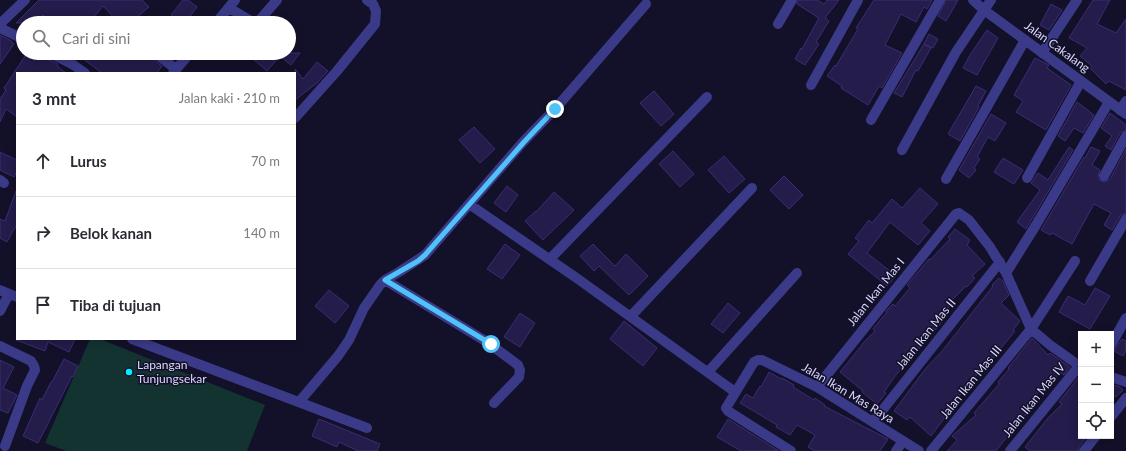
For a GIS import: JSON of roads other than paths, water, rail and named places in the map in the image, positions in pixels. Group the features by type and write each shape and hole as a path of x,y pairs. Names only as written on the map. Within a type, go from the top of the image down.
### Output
{"street":[{"path":"0,24 25,0"},
{"path":"263,16 277,0"},
{"path":"296,117 337,71 375,24 376,11 373,4 367,0"},
{"path":"778,24 792,0"},
{"path":"811,85 858,0"},
{"path":"871,120 940,0"},
{"name":"Jalan Cakalang","path":"973,0 984,10 1123,112"},
{"path":"902,150 956,52 991,0"},
{"path":"1042,53 1077,0"},
{"path":"222,16 232,4 246,16"},
{"path":"299,402 338,356 349,340 364,308 380,285 385,280 418,261 425,255 646,4"},
{"path":"0,28 16,36"},
{"path":"946,179 1025,40"},
{"path":"64,60 84,72"},
{"path":"162,60 174,71 184,60"},
{"path":"1027,178 1082,82"},
{"path":"550,259 707,98"},
{"path":"1123,112 1126,101"},
{"path":"1006,273 1110,102"},
{"path":"1104,176 1126,136"},
{"path":"631,316 752,188"},
{"path":"469,204 631,316 735,392 726,407 727,410 792,451"},
{"name":"Jalan Ikan Mas I","path":"817,386 956,214 960,214 969,220 1000,262"},
{"path":"1090,281 1126,219"},
{"name":"Jalan Ikan Mas III","path":"931,451 1031,329 1075,261"},
{"path":"1000,262 1031,329 1050,345 1078,365"},
{"name":"Jalan Ikan Mas II","path":"873,422 1000,262"},
{"path":"708,372 797,273"},
{"path":"385,280 487,342 518,365 520,370 519,377 494,403"},
{"path":"0,311 9,293"},
{"path":"1114,340 1126,318"},
{"path":"135,340 367,428"},
{"path":"0,346 31,361 35,370 27,386 5,446"},
{"name":"Jalan Ikan Mas Raya","path":"735,392 754,362 762,360 817,386 919,451"},
{"name":"Jalan Ikan Mas IV","path":"1010,451 1079,367"},
{"path":"1114,378 1126,382"},
{"path":"1114,413 1126,398"},
{"path":"1084,451 1094,439"},
{"path":"896,451 903,441"}],"place":[{"name":"Lapangan Tunjungsekar","path":"129,372"}]}
